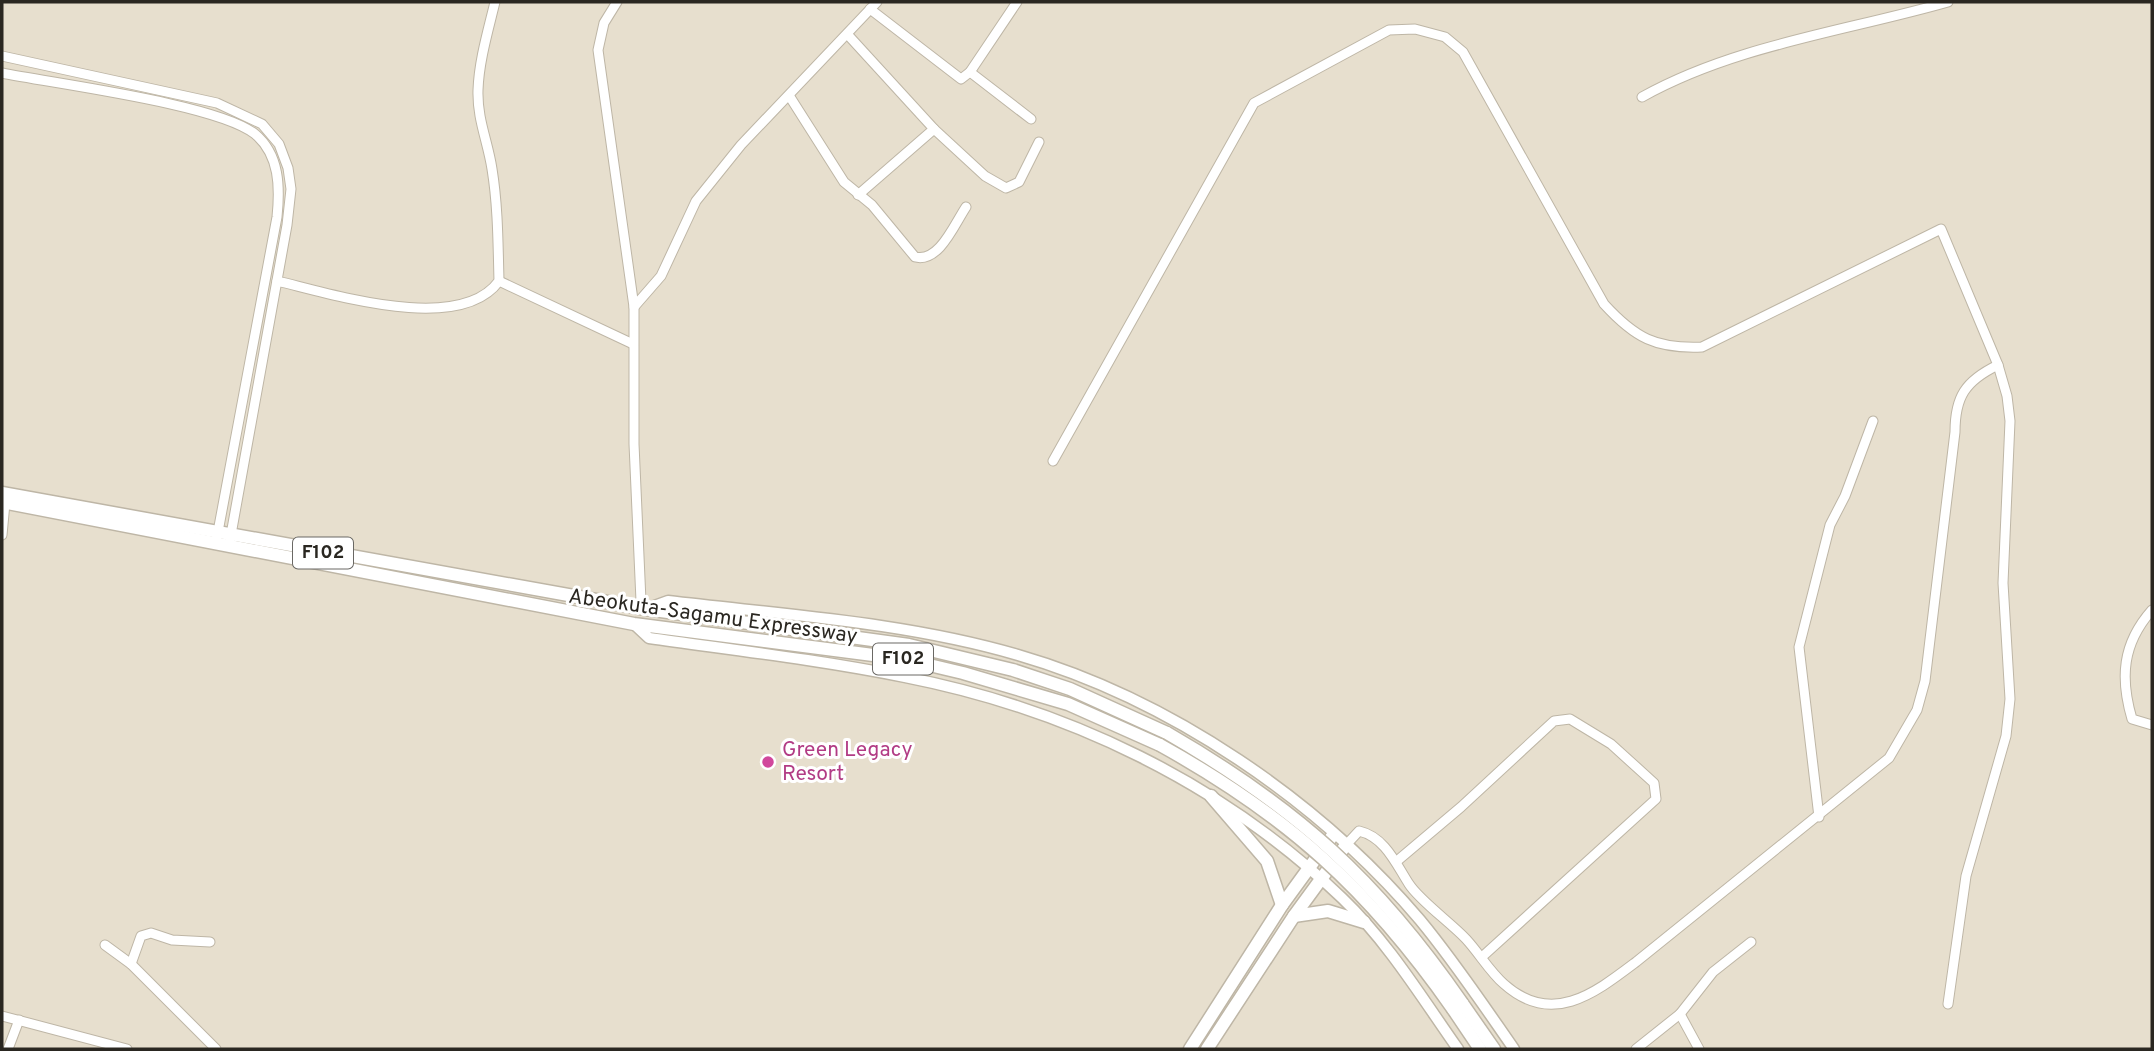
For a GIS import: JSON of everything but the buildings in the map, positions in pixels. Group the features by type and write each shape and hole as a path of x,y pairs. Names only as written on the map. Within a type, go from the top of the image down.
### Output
{"highway":[{"name":"Abeokuta-Sagamu Expressway","path":"3,499 223,539 646,609 909,645 969,658 1070,689 1163,739 1238,790 1300,837 1382,915 1494,1049"},
{"name":"Abeokuta-Sagamu Expressway","path":"223,539 634,624 904,659 963,673 1068,704 1163,739"},
{"path":"1211,796 1267,861 1282,905"},
{"path":"1190,1049 1282,905 1333,835"},
{"path":"1207,1049 1294,916 1346,845"},
{"path":"1294,916 1328,911 1364,922"},
{"name":"Abeokuta-Sagamu Expressway","path":"1458,1006 1480,1049"}],"main road":[{"path":"646,609 668,601 854,622 921,633 1018,655 1089,680 1175,719 1237,758 1346,845 1421,921 1514,1049"},
{"path":"634,624 649,638 906,677 1010,704 1097,735 1211,796 1320,879 1364,922 1401,967 1458,1049"}],"street":[{"path":"495,2 482,54 478,98 483,138 492,167 499,281"},
{"path":"617,2 604,23 598,50 634,307 634,444 640,601 646,609"},
{"path":"634,307 661,276 696,201 741,145 790,97 873,5 958,79 970,72 1017,2"},
{"path":"1642,97 1681,75 1792,42 1948,2"},
{"path":"1053,461 1254,103 1389,30 1415,29 1445,37 1463,52 1604,304 1625,327 1646,340 1674,348 1702,347 1941,229 1998,365 2007,396 2010,421 2003,583 2010,699 2006,736 1966,876 1948,1004"},
{"path":"848,35 934,130 985,176 1006,188 1019,182 1039,142"},
{"path":"2,56 217,103 262,124 279,144 288,168 290,189 277,281 223,539"},
{"path":"970,72 1031,119"},
{"path":"2,73 181,108 231,121 255,135 273,157 280,188 225,507 223,539"},
{"path":"790,97 844,182 872,205 915,257 924,259 933,256 966,207"},
{"path":"858,195 934,130"},
{"path":"277,281 355,299 430,309 470,304 499,281"},
{"path":"499,281 633,344"},
{"path":"1346,845 1359,831 1370,833 1397,861 1410,886 1483,956 1503,984 1523,998 1542,1003 1577,1002 1598,991 1724,889 1819,817 1889,758 1917,710 1925,681 1955,432 1955,405 1974,380 1998,365"},
{"path":"1819,817 1799,647 1830,525 1845,496 1873,421"},
{"path":"2,535 3,499"},
{"path":"2152,610 2130,646 2123,666 2132,719 2152,725"},
{"path":"1397,861 1461,807 1554,721 1570,719 1611,744 1654,783 1656,799 1483,956"},
{"path":"131,964 141,936 151,933 172,940 211,942"},
{"path":"1636,1049 1680,1014 1713,972 1751,942"},
{"path":"105,945 131,964 216,1049"},
{"path":"1680,1014 1699,1049"},
{"path":"2,1016 95,1045 127,1049"},
{"path":"8,1049 19,1020"}],"place":[{"name":"Green Legacy Resort","path":"768,762"}]}
